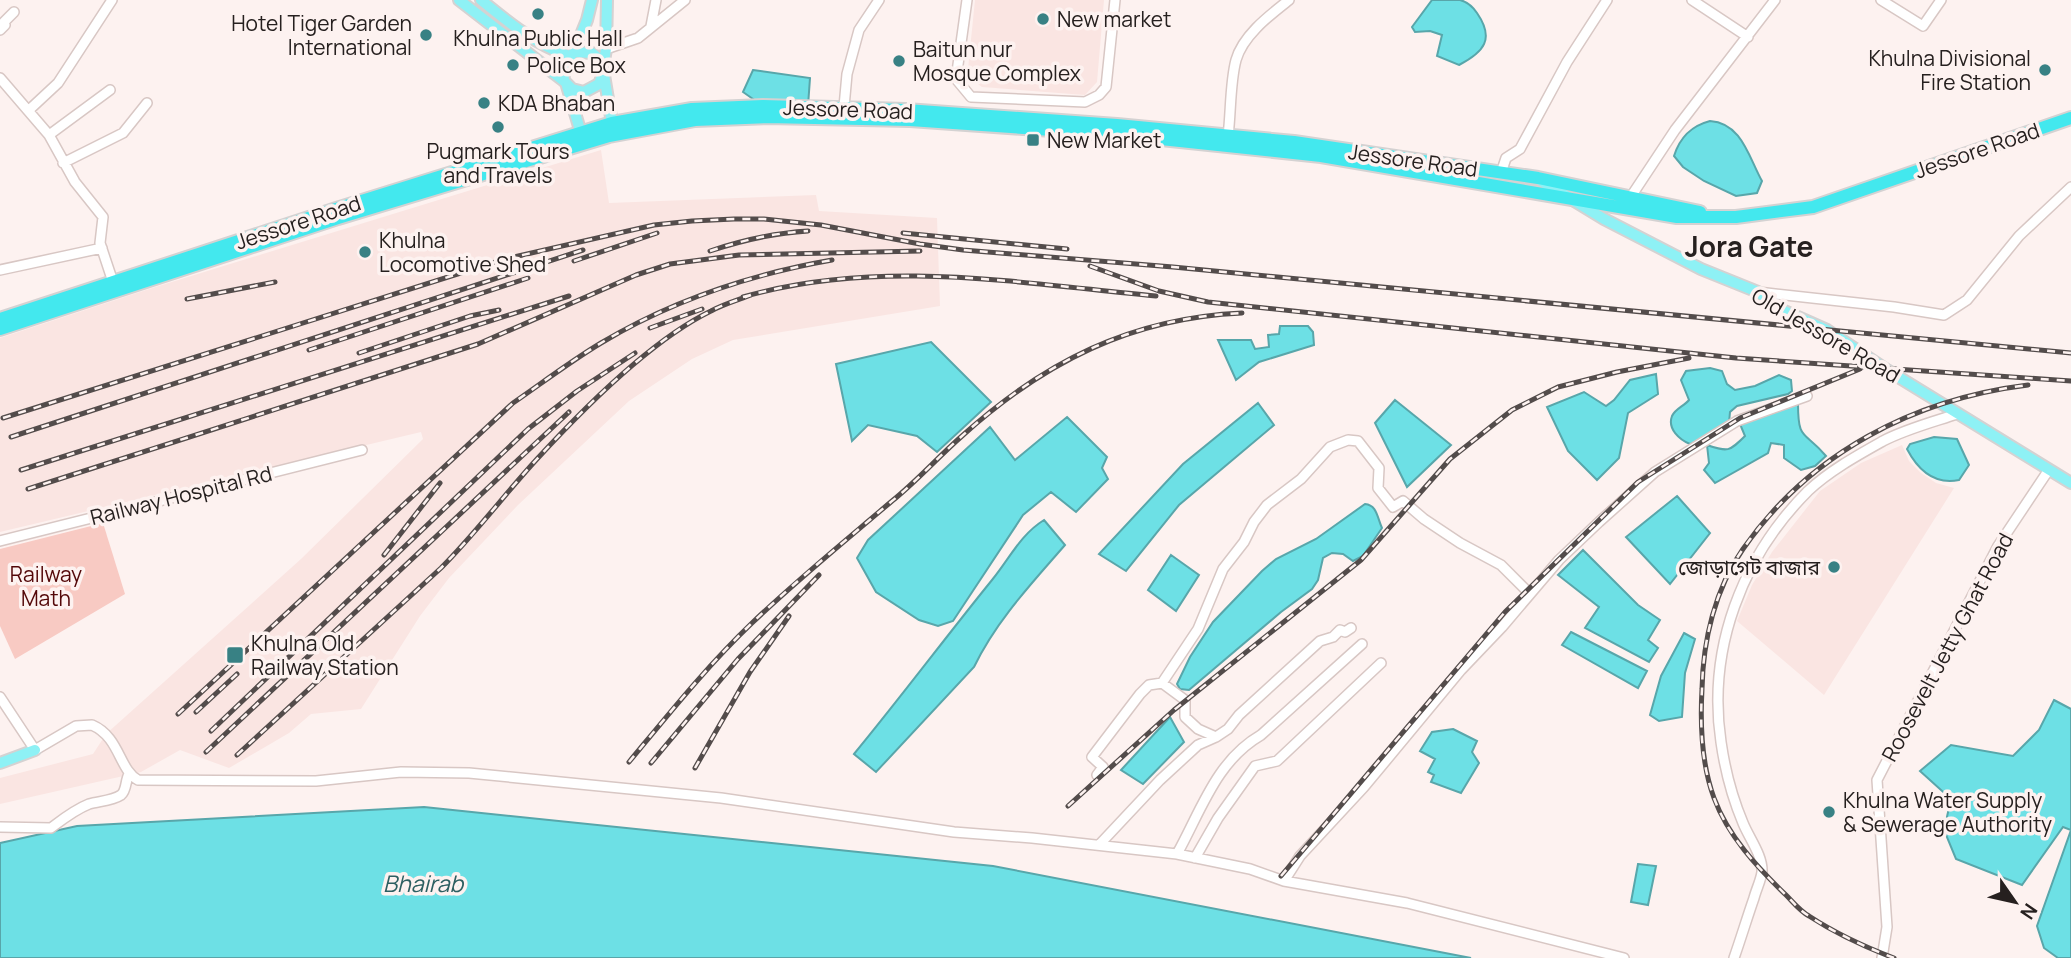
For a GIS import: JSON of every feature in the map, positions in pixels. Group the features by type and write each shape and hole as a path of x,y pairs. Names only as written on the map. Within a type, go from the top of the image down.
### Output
{"highway":[{"name":"Jessore Road","path":"582,138 612,122 692,109 844,107 966,114 1294,142 1538,178 1721,217"},
{"name":"Jessore Road","path":"582,138 695,120 767,117 910,120 1123,135 1290,152 1677,217 1721,217 1766,215 1813,206 2071,118"},
{"path":"0,319 338,218 582,138"},
{"path":"0,329 114,286"}],"main road":[{"path":"459,0 578,92 589,91 599,84 606,49 607,0"},
{"path":"481,0 519,32 556,51 572,54 592,53 600,61 603,71 612,122"},
{"path":"582,138 563,65 572,54 592,0"},
{"name":"Old Jessore Road","path":"1538,178 1566,197 1701,269 1758,292 1782,310 1827,330 1886,370 2071,483"},
{"path":"0,756 35,750"},
{"path":"0,763 35,750"}],"street":[{"path":"29,110 58,83 112,0"},
{"path":"651,27 656,0"},
{"path":"606,49 638,38 685,0"},
{"path":"844,107 847,74 859,30 879,0"},
{"path":"967,0 956,79 971,97 1085,102 1099,95 1106,87 1115,0"},
{"path":"1228,136 1236,59 1250,36 1267,17 1289,0"},
{"path":"1502,173 1506,158 1520,149 1567,62 1607,0"},
{"path":"1692,0 1748,37"},
{"path":"1630,198 1675,130 1775,0"},
{"path":"1881,0 1923,26 1941,0"},
{"path":"0,30 14,12"},
{"path":"0,78 4,92 29,110 49,135 63,163 103,218 100,235 102,248 114,286"},
{"path":"49,135 110,90"},
{"path":"966,114 971,97"},
{"path":"63,163 123,133 148,103"},
{"path":"1758,292 1944,315 1967,300 2019,236 2071,187"},
{"path":"0,270 102,248"},
{"path":"1284,881 1300,856 1364,787 1461,670 1559,561 1655,472 1737,421 1807,396"},
{"path":"1734,958 1762,872 1758,854 1727,780 1720,740 1718,696 1722,649 1734,606 1752,564 1776,528 1809,490 1846,463 1885,440 1957,414"},
{"path":"1097,775 1103,767 1092,757 1140,694 1149,685 1162,682 1198,629 1223,569 1244,542 1260,513 1301,479 1330,447 1348,440 1359,441 1379,468 1378,488 1393,507 1403,501 1460,543 1501,565 1531,594"},
{"name":"Railway Hospital Rd","path":"0,541 362,450"},
{"name":"Roosevelt Jetty Ghat Road","path":"1882,958 1887,915 1877,780 1998,546 2049,471"},
{"path":"1099,845 1160,780 1198,746 1216,737 1320,641 1333,637 1340,630 1345,632 1351,628"},
{"path":"1177,854 1209,790 1230,761 1248,741 1261,735 1362,644"},
{"path":"1195,858 1218,818 1255,766 1277,761 1381,663"},
{"path":"1162,682 1185,700 1185,717 1198,729 1216,737"},
{"path":"0,696 35,750 76,726 92,725 109,738 129,774 138,780 316,781 401,772 469,773 722,798 926,829 1177,854 1250,869 1284,881 1407,903 1624,958"},
{"path":"0,827 51,828 68,814 121,794 125,790 125,780 129,774"}],"shaded area":[{"path":"975,0 1104,0 1097,82 1085,95 982,87 972,80 968,69"},
{"path":"601,150 609,203 816,195 819,211 937,218 940,306 733,340 692,359 629,401 518,505 449,578 420,616 361,709 311,714 289,733 229,768 180,750 141,772 0,804 0,778 93,754 106,734 301,559 423,439 421,432 0,532 0,338 149,289"},
{"name":"জোড়াগেট বাজার","path":"1902,445 1909,461 1921,473 1936,483 1954,488 1824,695 1737,621 1752,585 1772,552 1820,491 1861,463"}],"green space":[{"name":"Railway Math","path":"103,523 125,594 15,659 0,626 0,549"}],"water":[{"path":"1432,0 1465,2 1474,9 1482,22 1486,37 1484,44 1475,55 1459,65 1437,56 1442,35 1430,31 1415,32 1412,27"},
{"path":"753,70 810,78 808,106 763,106 743,92"},
{"path":"1710,121 1730,128 1743,143 1762,181 1757,193 1736,196 1704,181 1683,167 1674,156 1687,133"},
{"path":"1280,326 1308,326 1313,332 1314,345 1259,362 1236,380 1218,340 1251,340 1255,349 1269,347 1268,335 1279,334"},
{"path":"931,342 991,402 937,452 917,436 868,425 852,441 836,364"},
{"path":"1710,368 1722,371 1727,384 1735,390 1755,386 1779,375 1791,380 1792,391 1737,406 1730,412 1729,423 1690,444 1679,437 1671,425 1673,414 1689,400 1681,380 1686,371"},
{"path":"1656,374 1658,394 1628,413 1619,458 1597,480 1568,451 1547,407 1584,392 1606,406 1630,380"},
{"path":"1395,400 1451,445 1407,487 1375,423"},
{"path":"1258,403 1274,425 1179,505 1126,571 1099,554 1183,464"},
{"path":"1798,403 1801,430 1826,456 1815,466 1801,470 1784,458 1784,445 1771,443 1768,453 1715,483 1704,470 1709,463 1707,445 1731,448 1745,436 1740,424"},
{"path":"1067,417 1107,457 1102,468 1108,479 1076,512 1051,492 1023,515 953,621 938,626 919,620 876,592 857,558 868,540 990,427 1015,460"},
{"path":"1934,437 1957,439 1969,465 1959,480 1934,478 1916,463 1907,449 1910,444"},
{"path":"1677,496 1710,533 1670,584 1626,537"},
{"path":"1365,504 1374,509 1382,528 1363,556 1353,561 1343,554 1332,553 1323,558 1318,580 1312,589 1189,690 1180,689 1177,684 1190,657 1213,622 1262,571 1276,559 1316,539"},
{"path":"1044,520 1065,545 1004,618 974,667 876,772 854,754 1022,540"},
{"path":"1583,550 1638,605 1660,620 1648,640 1658,648 1649,662 1585,628 1599,607 1558,575"},
{"path":"1171,555 1199,575 1176,611 1148,590"},
{"path":"1571,632 1647,671 1638,688 1562,645"},
{"path":"1684,633 1695,639 1685,673 1682,717 1659,721 1650,715 1661,676"},
{"path":"2054,700 2071,709 2071,830 2063,827 2022,885 1956,859 1944,830 1951,799 1920,771 1951,745 2013,756 2039,730"},
{"path":"1170,717 1184,742 1143,784 1121,770"},
{"path":"1453,729 1477,741 1472,752 1479,763 1461,793 1431,782 1434,775 1428,772 1435,759 1420,751 1432,732"},
{"name":"Bhairab","path":"424,807 993,866 1471,958 0,958 0,843 77,826"},
{"path":"2071,830 2071,958 2058,958 2044,948 2037,926"},
{"path":"1638,864 1656,866 1648,905 1631,902"}],"railway":[{"path":"3,418 505,259 654,225 734,219 821,225 963,250 1173,267 2071,353"},
{"path":"710,251 783,233 808,231"},
{"path":"574,261 657,233"},
{"path":"903,233 1067,249"},
{"path":"11,437 583,250"},
{"path":"28,489 478,344 636,275 670,264 739,255 920,251"},
{"path":"178,714 513,403 557,372 628,328 684,302 742,281 832,260"},
{"path":"1090,266 1159,291 1208,302 1736,358 2071,381"},
{"path":"743,297 794,285 897,276 1001,280 1156,296"},
{"path":"309,350 528,278"},
{"path":"187,299 275,282"},
{"path":"237,755 441,568 537,459 618,378 665,339 688,324 751,295"},
{"path":"21,470 569,296"},
{"path":"650,328 702,309"},
{"path":"359,353 470,316 499,310"},
{"path":"629,762 735,639 962,436 1025,386 1057,366 1126,335 1163,324 1242,313"},
{"path":"211,731 528,429 577,391 635,353"},
{"path":"1068,806 1174,710 1361,560 1450,459 1512,410 1558,387 1689,358"},
{"path":"1281,876 1505,612 1638,482 1740,418 1860,369"},
{"path":"1894,958 1840,934 1803,912 1754,862 1735,838 1720,812 1706,771 1702,744 1703,671 1712,616 1725,581 1743,549 1770,515 1800,485 1833,459 1868,436 1905,418 1945,403 2028,385"},
{"path":"206,752 569,412"},
{"path":"384,555 440,483"},
{"path":"651,763 738,659 819,575"},
{"path":"695,768 750,672 789,616"},
{"path":"196,712 237,674"}],"place":[{"name":"Khulna Public Hall","path":"538,14"},
{"name":"New market","path":"1043,19"},
{"name":"Hotel Tiger Garden International","path":"426,35"},
{"name":"Baitun nur Mosque Complex","path":"899,61"},
{"name":"Police Box","path":"513,65"},
{"name":"Khulna Divisional Fire Station","path":"2045,70"},
{"name":"KDA Bhaban","path":"484,103"},
{"name":"Pugmark Tours and Travels","path":"498,127"},
{"name":"New Market","path":"1033,140"},
{"name":"Khulna Locomotive Shed","path":"365,252"},
{"name":"জোড়াগেট বাজার","path":"1834,567"},
{"name":"Khulna Old Railway Station","path":"235,655"},
{"name":"Khulna Water Supply & Sewerage Authority","path":"1829,812"}],"district":[{"name":"Jora Gate","path":"1749,246"}]}
